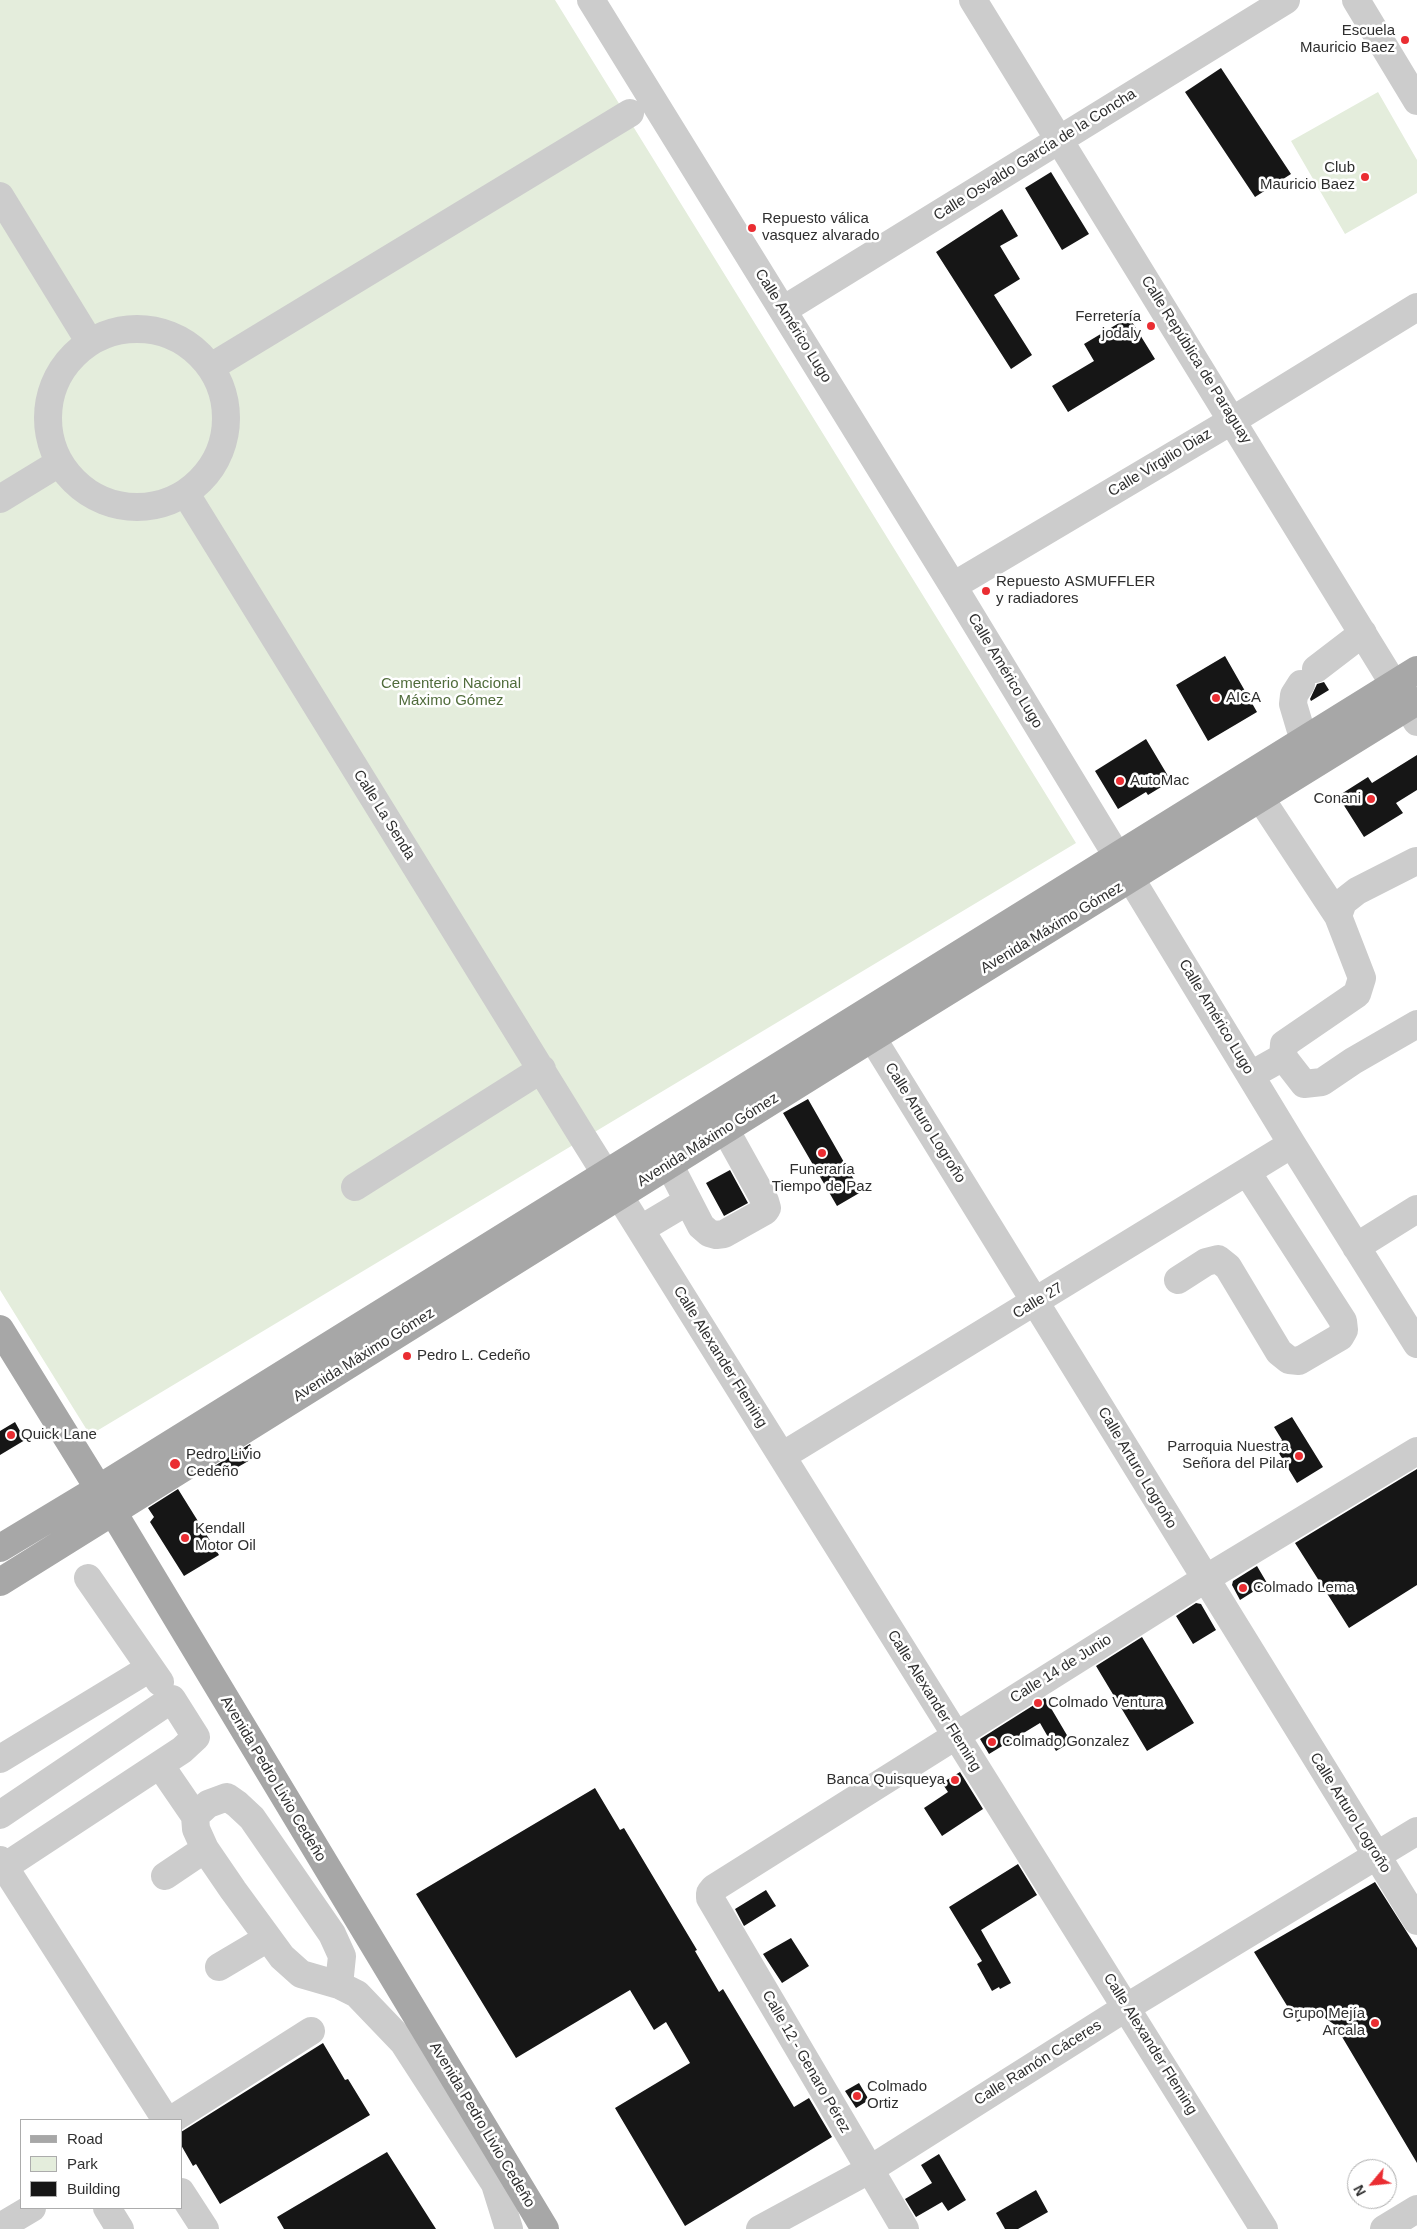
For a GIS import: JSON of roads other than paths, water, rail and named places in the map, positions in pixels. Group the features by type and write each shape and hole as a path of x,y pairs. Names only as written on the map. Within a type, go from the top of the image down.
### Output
{"main road":[{"name":"Avenida Máximo Gómez","path":"1125,868 1261,799 1409,704 1417,670"},
{"name":"Avenida Máximo Gómez","path":"0,1548 612,1184 1125,868 1304,741 1409,704"},
{"name":"Avenida Máximo Gómez","path":"0,1582 113,1512 612,1184 669,1164 725,1129 865,1027"},
{"name":"Avenida Pedro Livio Cedeño","path":"0,1329 113,1512 545,2229"}],"street":[{"name":"Calle Américo Lugo","path":"591,0 953,586 1292,1144 1417,1344"},
{"name":"Calle República de Paraguay","path":"973,0 1363,633 1409,704"},
{"name":"Calle Osvaldo García de la Concha","path":"783,310 1286,0"},
{"path":"1356,0 1417,101"},
{"path":"211,367 630,113"},
{"path":"0,196 89,341"},
{"name":"Calle Virgilio Diaz","path":"953,586 1233,420 1417,307"},
{"path":"148,328 180,338 211,367 220,384 227,424 220,453 206,477 186,494 162,505 138,508 111,504 92,496 59,463 48,433 48,406 58,375 74,353 89,341 122,329 148,328"},
{"path":"0,499 59,463"},
{"name":"Calle La Senda","path":"186,494 612,1184"},
{"path":"1304,741 1293,704 1294,695 1308,677 1363,633"},
{"path":"1261,799 1338,916 1362,978 1357,994 1284,1044 1283,1057 1304,1084 1322,1082 1353,1061 1417,1024"},
{"path":"1338,916 1343,902 1357,891 1416,861"},
{"name":"Calle Arturo Logroño","path":"865,1027 1417,1921"},
{"path":"1251,1075 1283,1057"},
{"path":"355,1187 542,1069"},
{"path":"669,1164 702,1226 709,1233 716,1235 724,1234 765,1212 767,1208 725,1129"},
{"name":"Calle 27","path":"782,1456 1292,1144"},
{"path":"1178,1280 1206,1262 1218,1259 1228,1267 1279,1352 1289,1360 1299,1362 1340,1337 1344,1330 1343,1321 1247,1172"},
{"name":"Calle Alexander Fleming","path":"612,1184 1264,2229"},
{"path":"640,1229 688,1201"},
{"path":"1356,1247 1417,1209"},
{"name":"Calle 14 de Junio","path":"710,1893 714,1888 1205,1579 1417,1452"},
{"path":"88,1578 196,1737 182,1750 160,1765 2,1864 165,2119"},
{"path":"0,1759 150,1668"},
{"path":"0,1814 172,1699"},
{"path":"160,1765 195,1816 196,1829 205,1849 282,1957 301,1974 339,1985 357,1994 403,2042 495,2184 507,2218 508,2229"},
{"path":"195,1816 208,1804 226,1798 237,1804 252,1818 332,1934 342,1956 339,1985"},
{"name":"Calle Ramón Cáceres","path":"760,2229 869,2170 1127,2007 1417,1831"},
{"path":"165,1876 205,1849"},
{"name":"Calle 12 - Genaro Pérez","path":"710,1893 710,1898 905,2229"},
{"path":"220,1967 268,1938"},
{"path":"173,2119 311,2031"},
{"path":"182,2194 205,2229"},
{"path":"0,2227 30,2209"},
{"path":"108,2209 120,2229"},
{"path":"1384,2229 1417,2209"}],"place":[{"name":"Escuela Mauricio Baez","path":"1405,40"},
{"name":"Club Mauricio Baez","path":"1365,177"},
{"name":"Repuesto válica vasquez alvarado","path":"752,228"},
{"name":"Ferretería jodaly","path":"1151,326"},
{"name":"Repuesto ASMUFFLER y radiadores","path":"986,591"},
{"name":"AICA","path":"1216,698"},
{"name":"AutoMac","path":"1120,781"},
{"name":"Conani","path":"1371,799"},
{"name":"Funeraría Tiempo de Paz","path":"822,1153"},
{"name":"Pedro L. Cedeño","path":"407,1356"},
{"name":"Quick Lane","path":"11,1435"},
{"name":"Parroquia Nuestra Señora del Pilar","path":"1299,1456"},
{"name":"Pedro Livio Cedeño","path":"175,1464"},
{"name":"Kendall Motor Oil","path":"185,1538"},
{"name":"Colmado Lema","path":"1243,1588"},
{"name":"Colmado Ventura","path":"1038,1703"},
{"name":"Colmado Gonzalez","path":"992,1742"},
{"name":"Banca Quisqueya","path":"955,1780"},
{"name":"Grupo Mejía Arcala","path":"1375,2023"},
{"name":"Colmado Ortiz","path":"857,2096"}],"park label":[{"name":"Cementerio Nacional Máximo Gómez","path":"451,692"}]}
